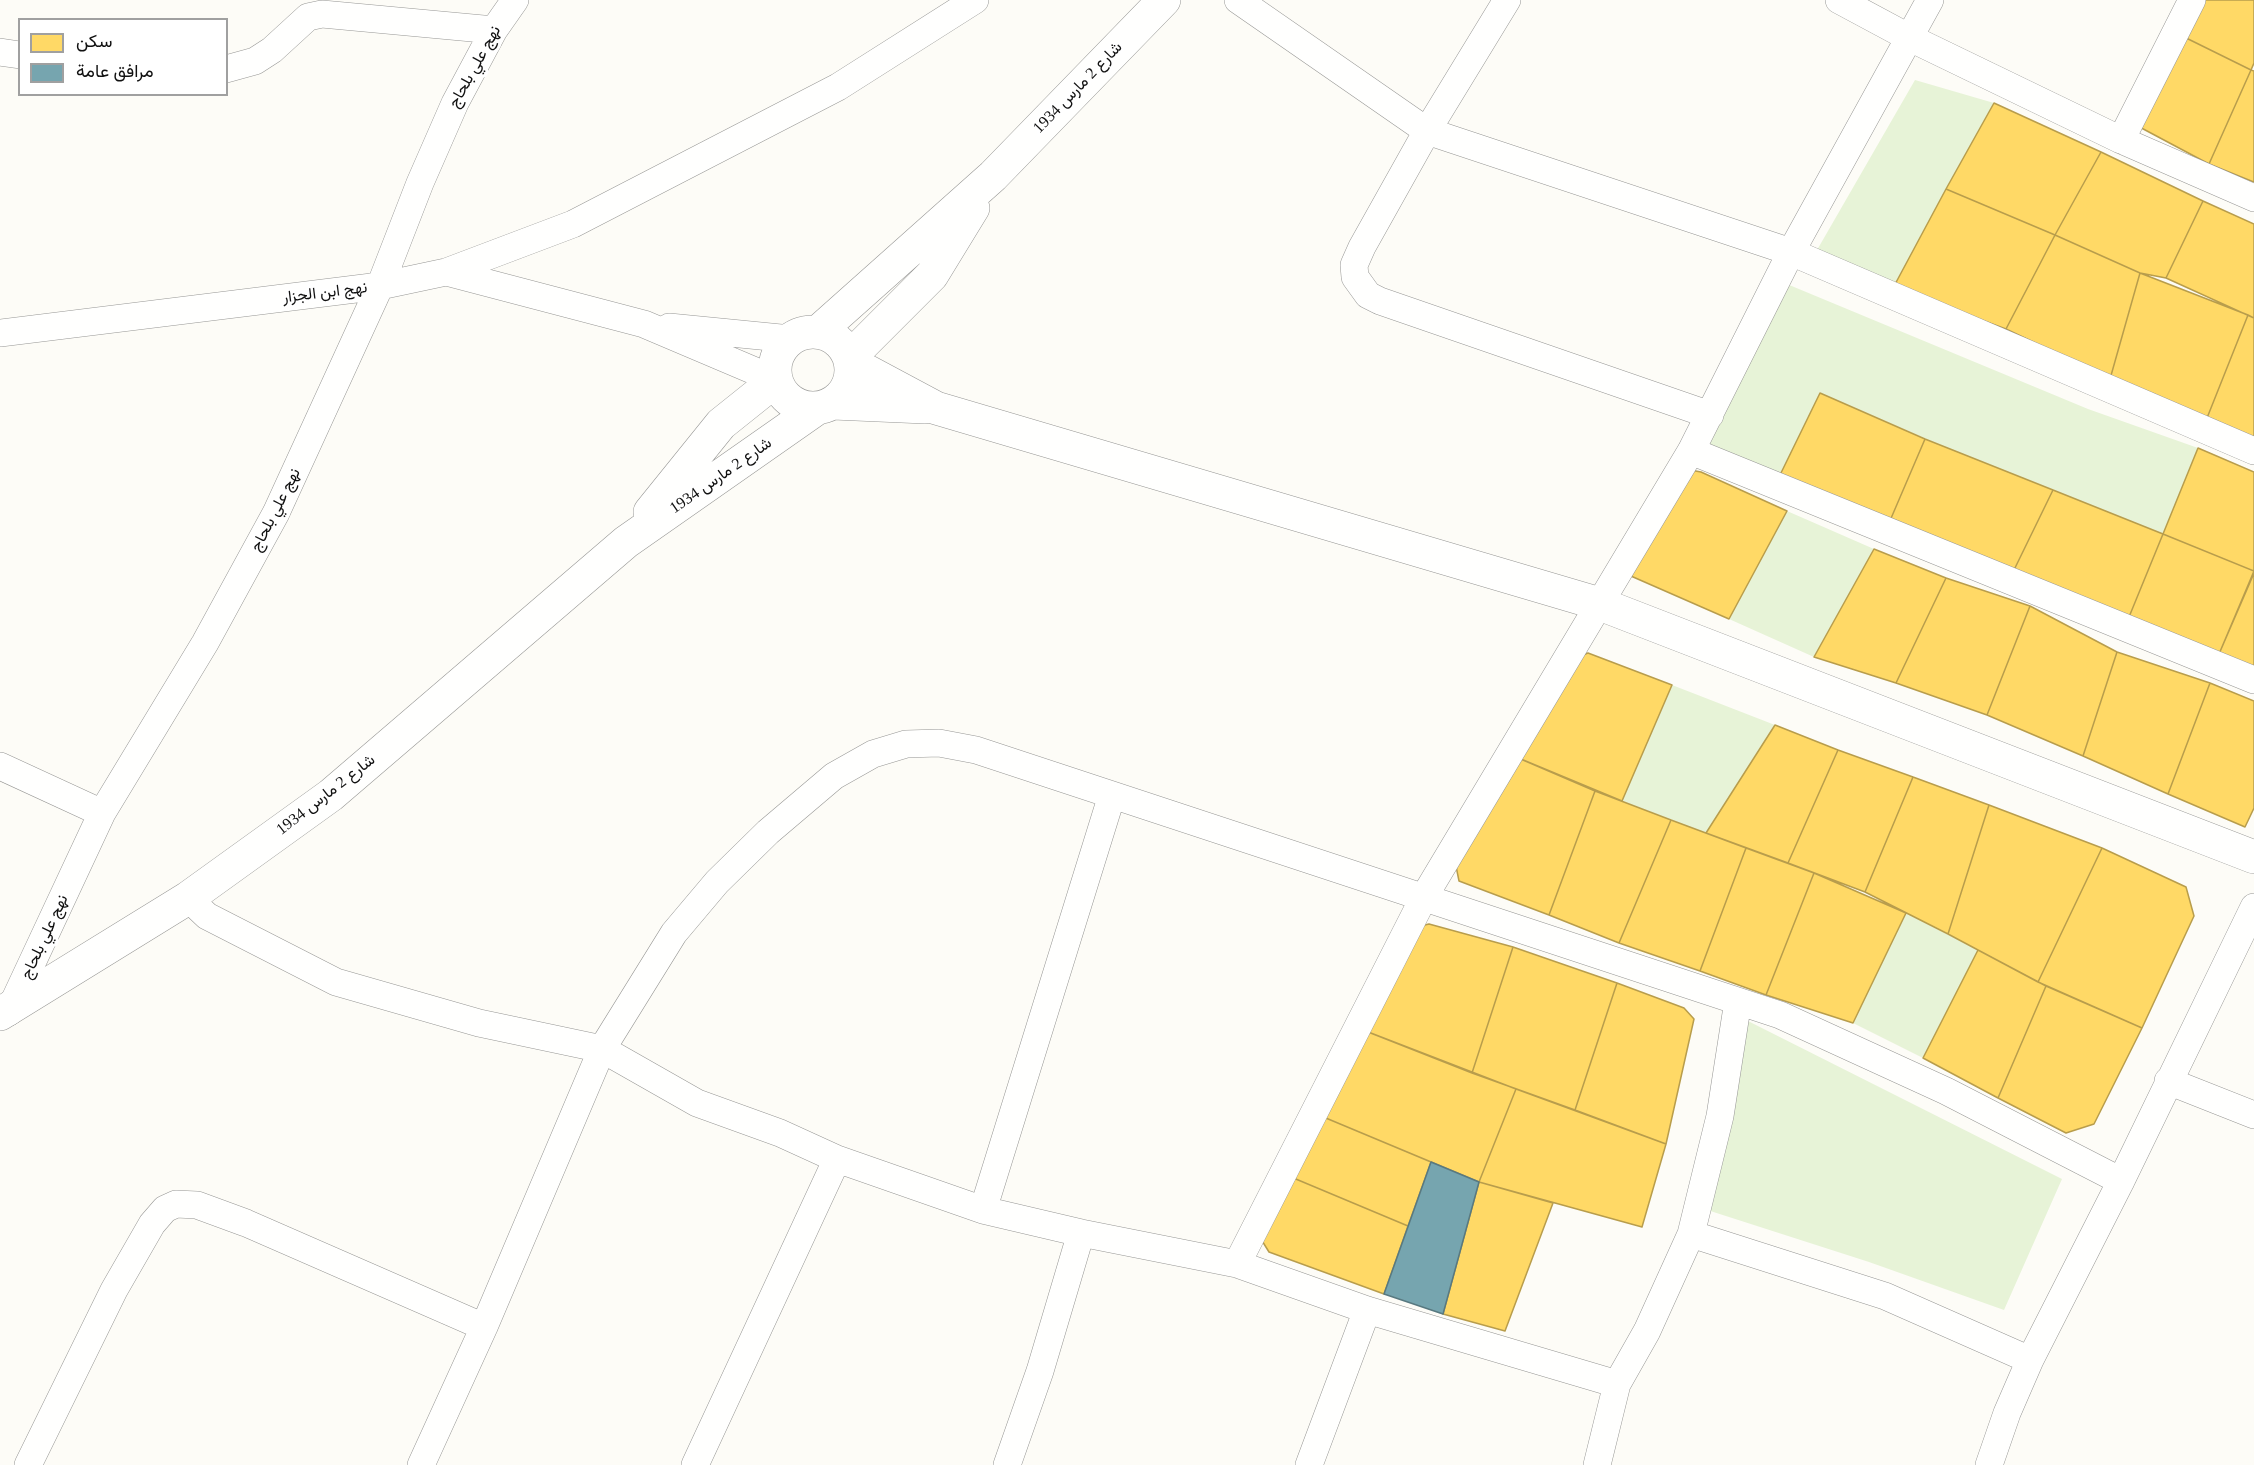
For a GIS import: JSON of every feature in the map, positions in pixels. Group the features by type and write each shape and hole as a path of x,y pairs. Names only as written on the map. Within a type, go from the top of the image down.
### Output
{"street":[{"name":"نهج علي بلحاج","path":"4,1017 102,813 205,644 276,513 380,286 420,183 455,103 494,30 515,0"},
{"path":"446,272 573,224 838,87 975,0"},
{"name":"شارع 2 مارس 1934","path":"805,335 993,176 1164,0"},
{"path":"1238,0 1427,131 1791,252 2254,451"},
{"path":"1508,0 1427,131 1362,247 1354,265 1355,277 1368,295 1710,415"},
{"path":"1839,0 1908,37 2121,140 2254,198"},
{"path":"1237,1264 1424,897 1690,451 1791,252 1930,0"},
{"path":"2121,140 2192,0"},
{"path":"228,68 255,60 272,50 308,16 322,14 494,30"},
{"path":"0,52 18,55"},
{"name":"شارع 2 مارس 1934","path":"849,360 932,275 993,176"},
{"name":"نهج ابن الجزار","path":"0,333 380,286 446,272 644,324"},
{"path":"644,324 805,335 837,341 849,360 936,408 1600,604 2254,857"},
{"path":"644,324 776,380"},
{"path":"805,335 777,357 776,380 781,392 791,402 802,407 936,408"},
{"path":"824,406 848,385 849,360"},
{"name":"شارع 2 مارس 1934","path":"626,542 721,424 776,380"},
{"name":"شارع 2 مارس 1934","path":"4,1017 188,898 331,795 626,542 824,406"},
{"path":"1690,451 2254,680"},
{"path":"422,1465 484,1327 602,1049 674,933 717,882 768,832 834,776 873,753 906,744 939,743 976,750 1780,1015 1844,1042 1946,1091 2121,1181"},
{"path":"0,766 102,813"},
{"path":"983,1210 1112,795"},
{"path":"188,898 207,916 336,982 479,1023 602,1049 697,1103 780,1133 837,1159 983,1210 1081,1233 1237,1264 1366,1310 1617,1384"},
{"path":"1989,1465 2030,1360 2121,1181 2254,907"},
{"path":"1597,1465 1617,1384 1647,1331 1691,1234 1720,1116 1738,1001"},
{"path":"2168,1081 2254,1115"},
{"path":"695,1465 837,1159"},
{"path":"28,1465 114,1290 152,1224 165,1209 176,1204 197,1205 246,1223 484,1327"},
{"path":"1006,1465 1041,1371 1081,1233"},
{"path":"1691,1234 1885,1296 2030,1360"},
{"path":"1309,1465 1366,1310"}],"green space":[{"path":"1915,80 1994,103 1893,288 1813,257"},
{"path":"1782,282 2088,409 2198,448 2163,534 1938,444 1820,393 1779,477 1710,447 1705,438"},
{"path":"1787,511 1874,549 1814,657 1729,619"},
{"path":"1672,685 1775,725 1706,833 1622,801"},
{"path":"1906,913 1978,950 1923,1058 1853,1023"},
{"path":"1742,1018 2062,1179 2004,1310 1869,1262 1701,1208"}],"building: سكن":[{"path":"2196,0 2254,0 2254,63 2251,70 2176,33"},
{"path":"2176,33 2251,70 2209,164 2132,123"},
{"path":"2251,70 2254,71 2254,182 2209,164"},
{"path":"1994,103 2101,152 2055,235 1946,189"},
{"path":"2101,152 2203,201 2166,278 2140,273 2055,235"},
{"path":"1946,189 2055,235 2006,329 1893,288"},
{"path":"2203,201 2254,224 2254,318 2166,278"},
{"path":"2055,235 2140,273 2110,379 2006,329"},
{"path":"2140,273 2248,315 2207,418 2110,379"},
{"path":"2248,315 2254,318 2254,438 2207,418"},
{"path":"1820,393 1925,439 1889,523 1779,477"},
{"path":"1925,439 2053,490 2013,572 1889,523"},
{"path":"2198,448 2254,472 2254,571 2163,534"},
{"path":"1685,469 1701,472 1787,511 1729,619 1624,573"},
{"path":"2053,490 2163,534 2129,617 2013,572"},
{"path":"2163,534 2254,571 2219,654 2129,617"},
{"path":"1874,549 1946,578 1896,683 1814,657"},
{"path":"2254,573 2254,670 2219,654"},
{"path":"1946,578 2030,606 1987,715 1896,683"},
{"path":"2030,606 2117,652 2083,756 1987,715"},
{"path":"2117,652 2210,683 2168,794 2083,756"},
{"path":"1588,653 1672,685 1622,801 1516,757 1575,658"},
{"path":"2210,683 2254,701 2254,808 2245,827 2168,794"},
{"path":"1775,725 1838,750 1788,863 1706,833"},
{"path":"1838,750 1913,777 1865,892 1788,863"},
{"path":"1516,757 1595,791 1549,915 1459,881 1455,861"},
{"path":"1913,777 1989,805 1948,934 1865,892"},
{"path":"1595,791 1671,820 1619,943 1549,915"},
{"path":"1989,805 2102,848 2038,982 1948,934"},
{"path":"1671,820 1746,848 1700,971 1619,943"},
{"path":"1746,848 1814,873 1766,995 1700,971"},
{"path":"2102,848 2186,887 2194,916 2142,1028 2038,982"},
{"path":"1814,873 1906,913 1853,1023 1766,995"},
{"path":"1429,924 1513,947 1472,1073 1363,1030 1412,928"},
{"path":"1513,947 1617,983 1575,1110 1472,1073"},
{"path":"1978,950 2046,986 1998,1098 1923,1058"},
{"path":"1617,983 1684,1008 1694,1019 1666,1144 1575,1110"},
{"path":"2046,986 2142,1028 2094,1124 2066,1133 1998,1098"},
{"path":"1363,1030 1516,1089 1479,1182 1321,1116"},
{"path":"1516,1089 1666,1144 1642,1227 1479,1182"},
{"path":"1321,1116 1431,1162 1408,1226 1291,1177"},
{"path":"1291,1177 1408,1226 1384,1294 1269,1252 1256,1231"},
{"path":"1479,1182 1553,1203 1505,1331 1443,1314"}],"building: مرافق عامة":[{"path":"1431,1162 1479,1182 1443,1314 1384,1294"}]}
